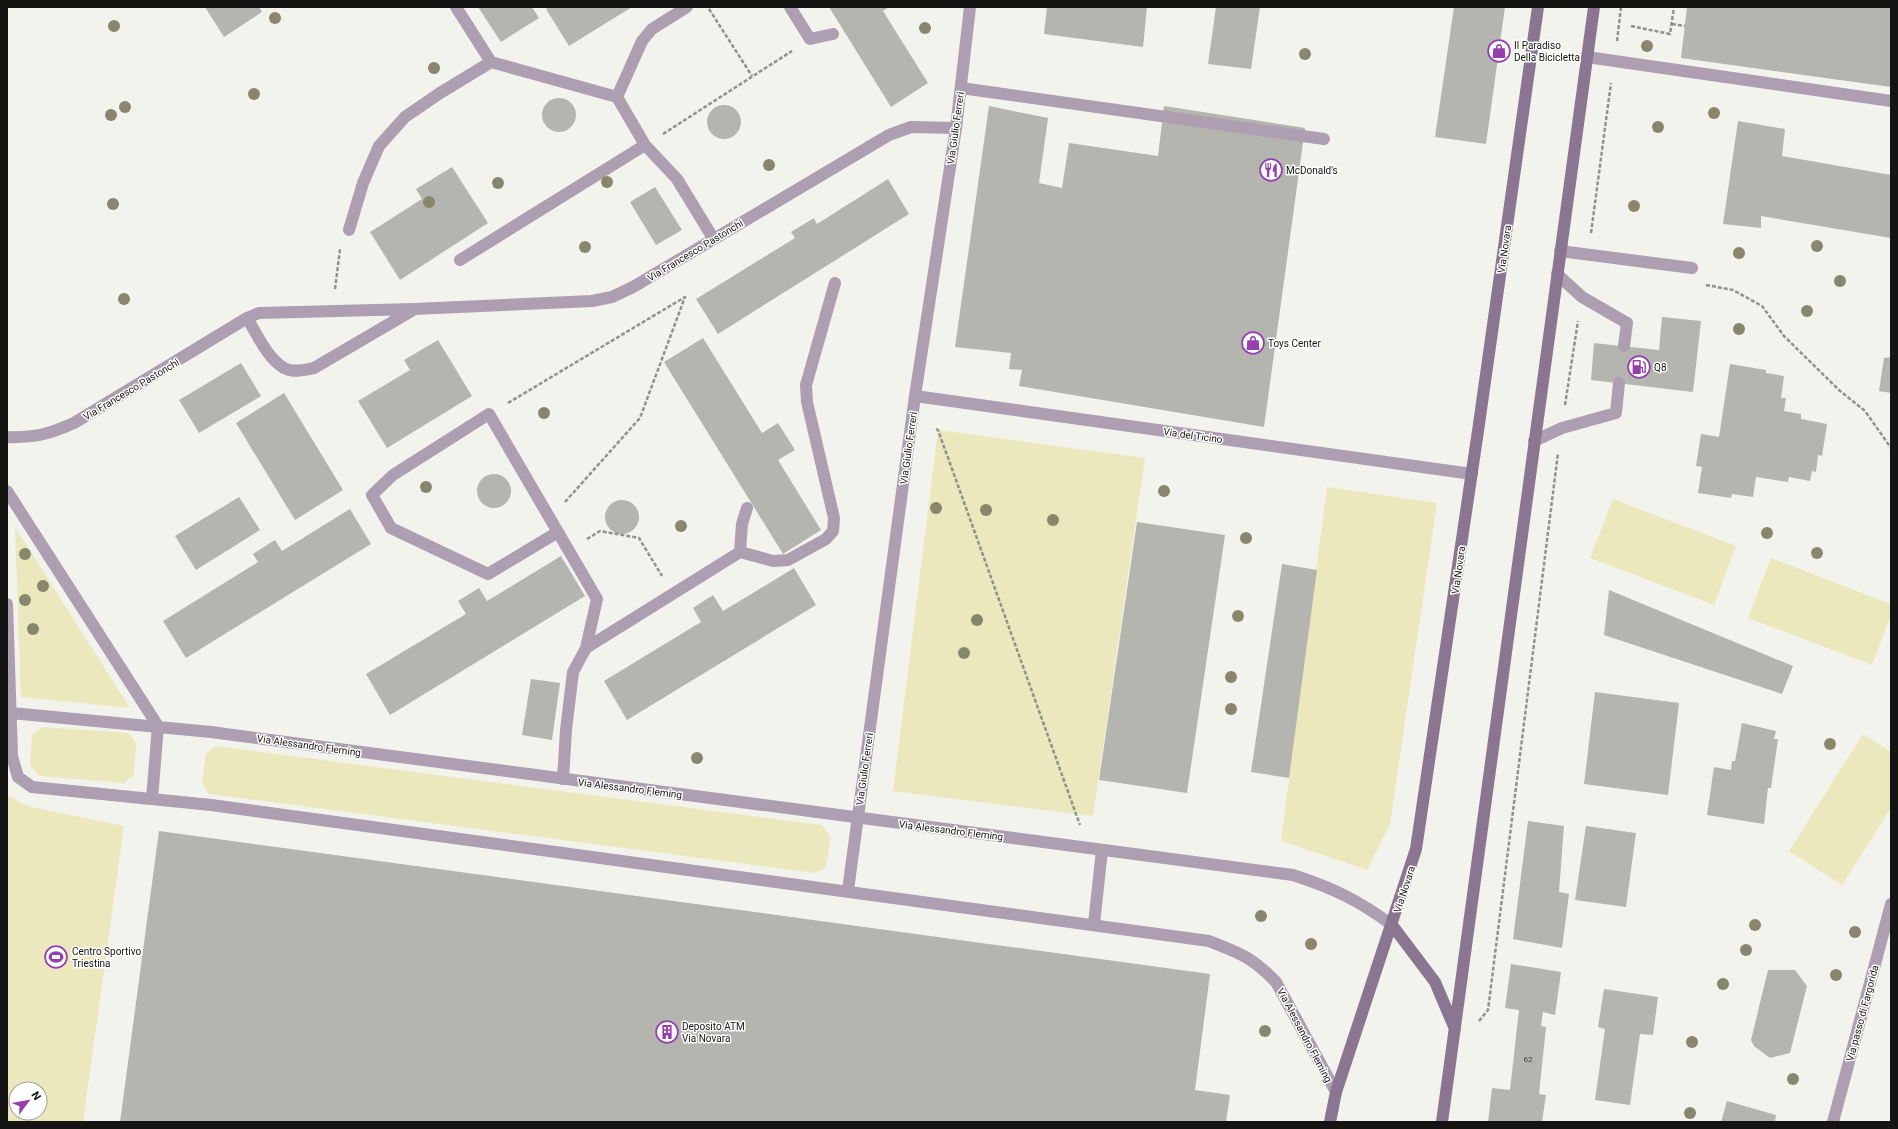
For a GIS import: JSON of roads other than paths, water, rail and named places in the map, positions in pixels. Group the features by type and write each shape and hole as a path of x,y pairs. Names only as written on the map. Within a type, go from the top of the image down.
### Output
{"street":[{"path":"456,7 491,62 617,97 645,145 677,179 714,238"},
{"path":"617,97 642,41 652,28 687,7"},
{"path":"790,7 810,39 833,34"},
{"name":"Via Giulio Ferreri","path":"848,890 915,396 956,128 970,7"},
{"name":"Via Novara","path":"1330,1122 1336,1092 1416,849 1472,474 1538,7"},
{"path":"1442,1122 1456,1030 1534,441 1594,7"},
{"path":"1587,57 1891,100"},
{"path":"349,230 363,183 378,146 405,117 440,93 491,62"},
{"path":"961,88 1324,139"},
{"name":"Via Francesco Pastonchi","path":"7,437 30,438 55,432 74,423 247,318 259,313 275,311 414,309 603,299 633,287 889,135 911,127 956,128"},
{"path":"460,260 645,145"},
{"path":"1560,252 1692,268"},
{"path":"1557,274 1582,297 1627,323 1624,346"},
{"path":"586,648 740,552 773,561 788,560 826,539 833,531 834,518 807,402 806,385 835,283"},
{"name":"Via Francesco Pastonchi","path":"247,318 270,356 284,368 300,370 314,368 414,309"},
{"path":"1534,441 1562,428 1616,413 1619,383"},
{"name":"Via del Ticino","path":"915,396 1472,474"},
{"path":"558,532 488,574 391,528 372,495 393,475 489,414 558,532 568,550 597,599 586,648 573,672 566,730 563,779"},
{"path":"7,491 158,726 152,798"},
{"path":"740,552 742,524 747,508"},
{"name":"Via Alessandro Fleming","path":"7,604 12,756 18,777 32,787 219,806 848,890 1209,941 1243,954 1262,968 1276,982 1336,1092"},
{"name":"Via Alessandro Fleming","path":"11,712 158,726 1293,874 1354,899 1392,925"},
{"path":"1094,924 1102,850"},
{"name":"Via passo di Fargorida","path":"1833,1122 1891,904"},
{"path":"1392,925 1435,982 1456,1030"}],"place":[{"name":"Il Paradiso Della Bicicletta","path":"1499,51"},
{"name":"McDonald's","path":"1271,170"},
{"name":"Toys Center","path":"1253,343"},
{"name":"Q8","path":"1639,367"},
{"name":"Centro Sportivo Triestina","path":"56,957"},
{"name":"Deposito ATM Via Novara","path":"667,1032"}]}
